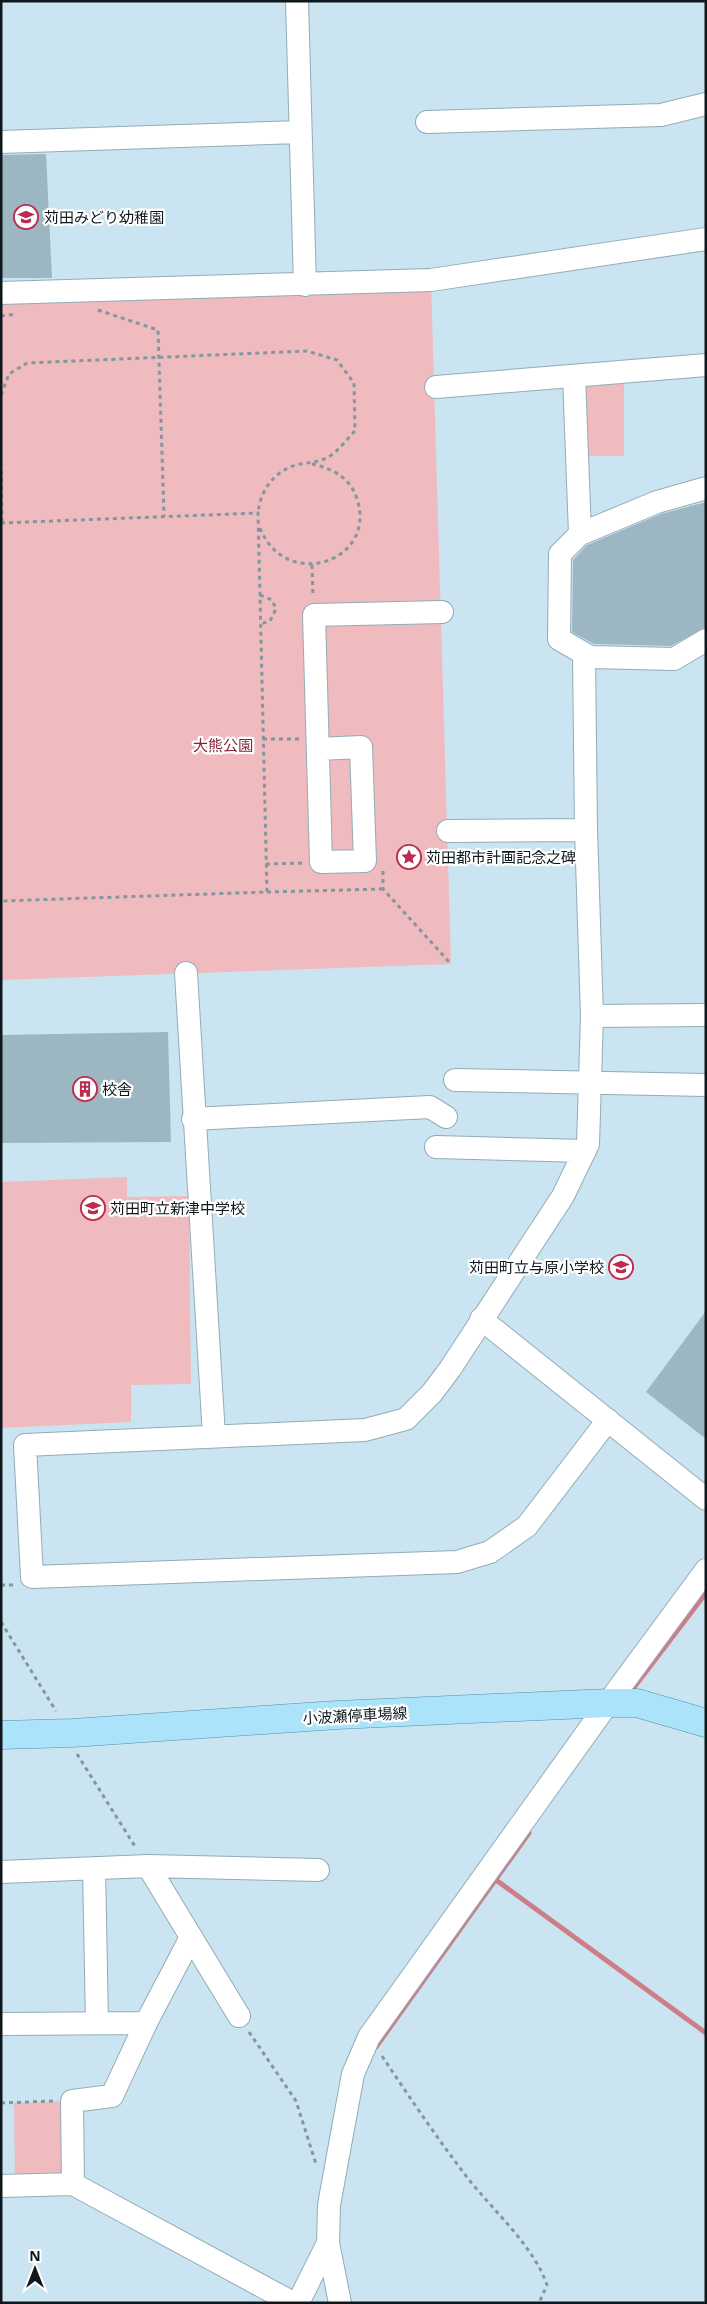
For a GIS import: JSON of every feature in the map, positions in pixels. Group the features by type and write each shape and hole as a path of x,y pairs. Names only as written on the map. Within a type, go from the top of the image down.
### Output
{"main road":[{"name":"小波瀬停車場線","path":"1,1735 72,1733 337,1715 608,1703 637,1703 664,1709 706,1723"}],"street":[{"path":"297,1 304,285"},
{"path":"427,122 661,115 706,104"},
{"path":"1,142 300,132"},
{"path":"1,293 430,280 706,240"},
{"path":"436,387 706,366"},
{"path":"574,376 580,534"},
{"path":"706,488 656,502 580,534 560,554 559,639 590,657 674,659 706,640"},
{"path":"318,749 361,748 365,861 321,862 314,615 442,612"},
{"path":"584,654 586,830 592,1016 588,1144 563,1196 432,1393 406,1419 365,1430 25,1445 32,1577 457,1562 490,1552 527,1526 608,1420"},
{"path":"448,831 586,830"},
{"path":"186,973 193,1119 214,1436"},
{"path":"592,1016 706,1015"},
{"path":"455,1080 706,1085"},
{"path":"193,1119 430,1107 446,1117"},
{"path":"436,1147 585,1150"},
{"path":"481,1319 706,1499"},
{"path":"340,2303 328,2244 329,2205 353,2074 369,2037 608,1703 698,1593 706,1570"},
{"path":"148,1866 190,1940 238,2016"},
{"path":"1,1872 148,1866 318,1870"},
{"path":"94,1868 96,2023"},
{"path":"73,2184 72,2101 112,2096 146,2023 190,1940"},
{"path":"1,2024 146,2023"},
{"path":"1,2186 73,2184 293,2303"},
{"path":"298,2303 328,2244"}],"path":[{"path":"93,309 158,330 164,516"},
{"path":"1,395 9,374 27,363 307,351 337,360 354,383 355,431 330,456 312,464"},
{"path":"1,462 2,523 258,513"},
{"path":"258,513 260,529 268,544 280,556 295,564 312,565 328,562 343,552 354,539 359,523 359,506 354,490 343,477 328,468 312,464 296,465 282,471 270,482 261,496 258,513 267,892"},
{"path":"312,565 314,615"},
{"path":"260,595 272,600 276,609 270,621 261,624"},
{"path":"266,864 321,862"},
{"path":"382,870 383,889 451,964"},
{"path":"1,901 383,889"},
{"path":"1,1622 56,1711 64,1714"},
{"path":"76,1752 148,1866"},
{"path":"238,2016 296,2101 317,2167"},
{"path":"369,2037 470,2180 533,2257 547,2285 539,2303"},
{"path":"1,2103 72,2101"}],"green space":[{"name":"大熊公園","path":"431,280 451,964 1,980 1,293"},
{"path":"624,372 624,456 577,456 574,376"},
{"path":"127,1177 127,1197 189,1196 191,1384 131,1385 131,1422 1,1428 1,1182"},
{"path":"72,2101 73,2184 15,2186 14,2103"}],"building":[{"name":"苅田みどり幼稚園","path":"46,154 52,278 1,278 1,155"},
{"path":"706,502 706,627 671,646 594,644 572,632 573,560 587,545 661,514"},
{"name":"校舎","path":"168,1032 171,1142 1,1143 1,1035"},
{"path":"706,1311 706,1439 646,1392"}],"waterway":[{"path":"629,1694 706,1593"},
{"path":"376,2047 529,1833"},
{"path":"496,1880 706,2033"}],"place":[{"name":"苅田みどり幼稚園","path":"26,217"},
{"name":"苅田都市計画記念之碑","path":"409,857"},
{"name":"校舎","path":"85,1089"},
{"name":"苅田町立新津中学校","path":"93,1208"},
{"name":"苅田町立与原小学校","path":"621,1267"}]}
